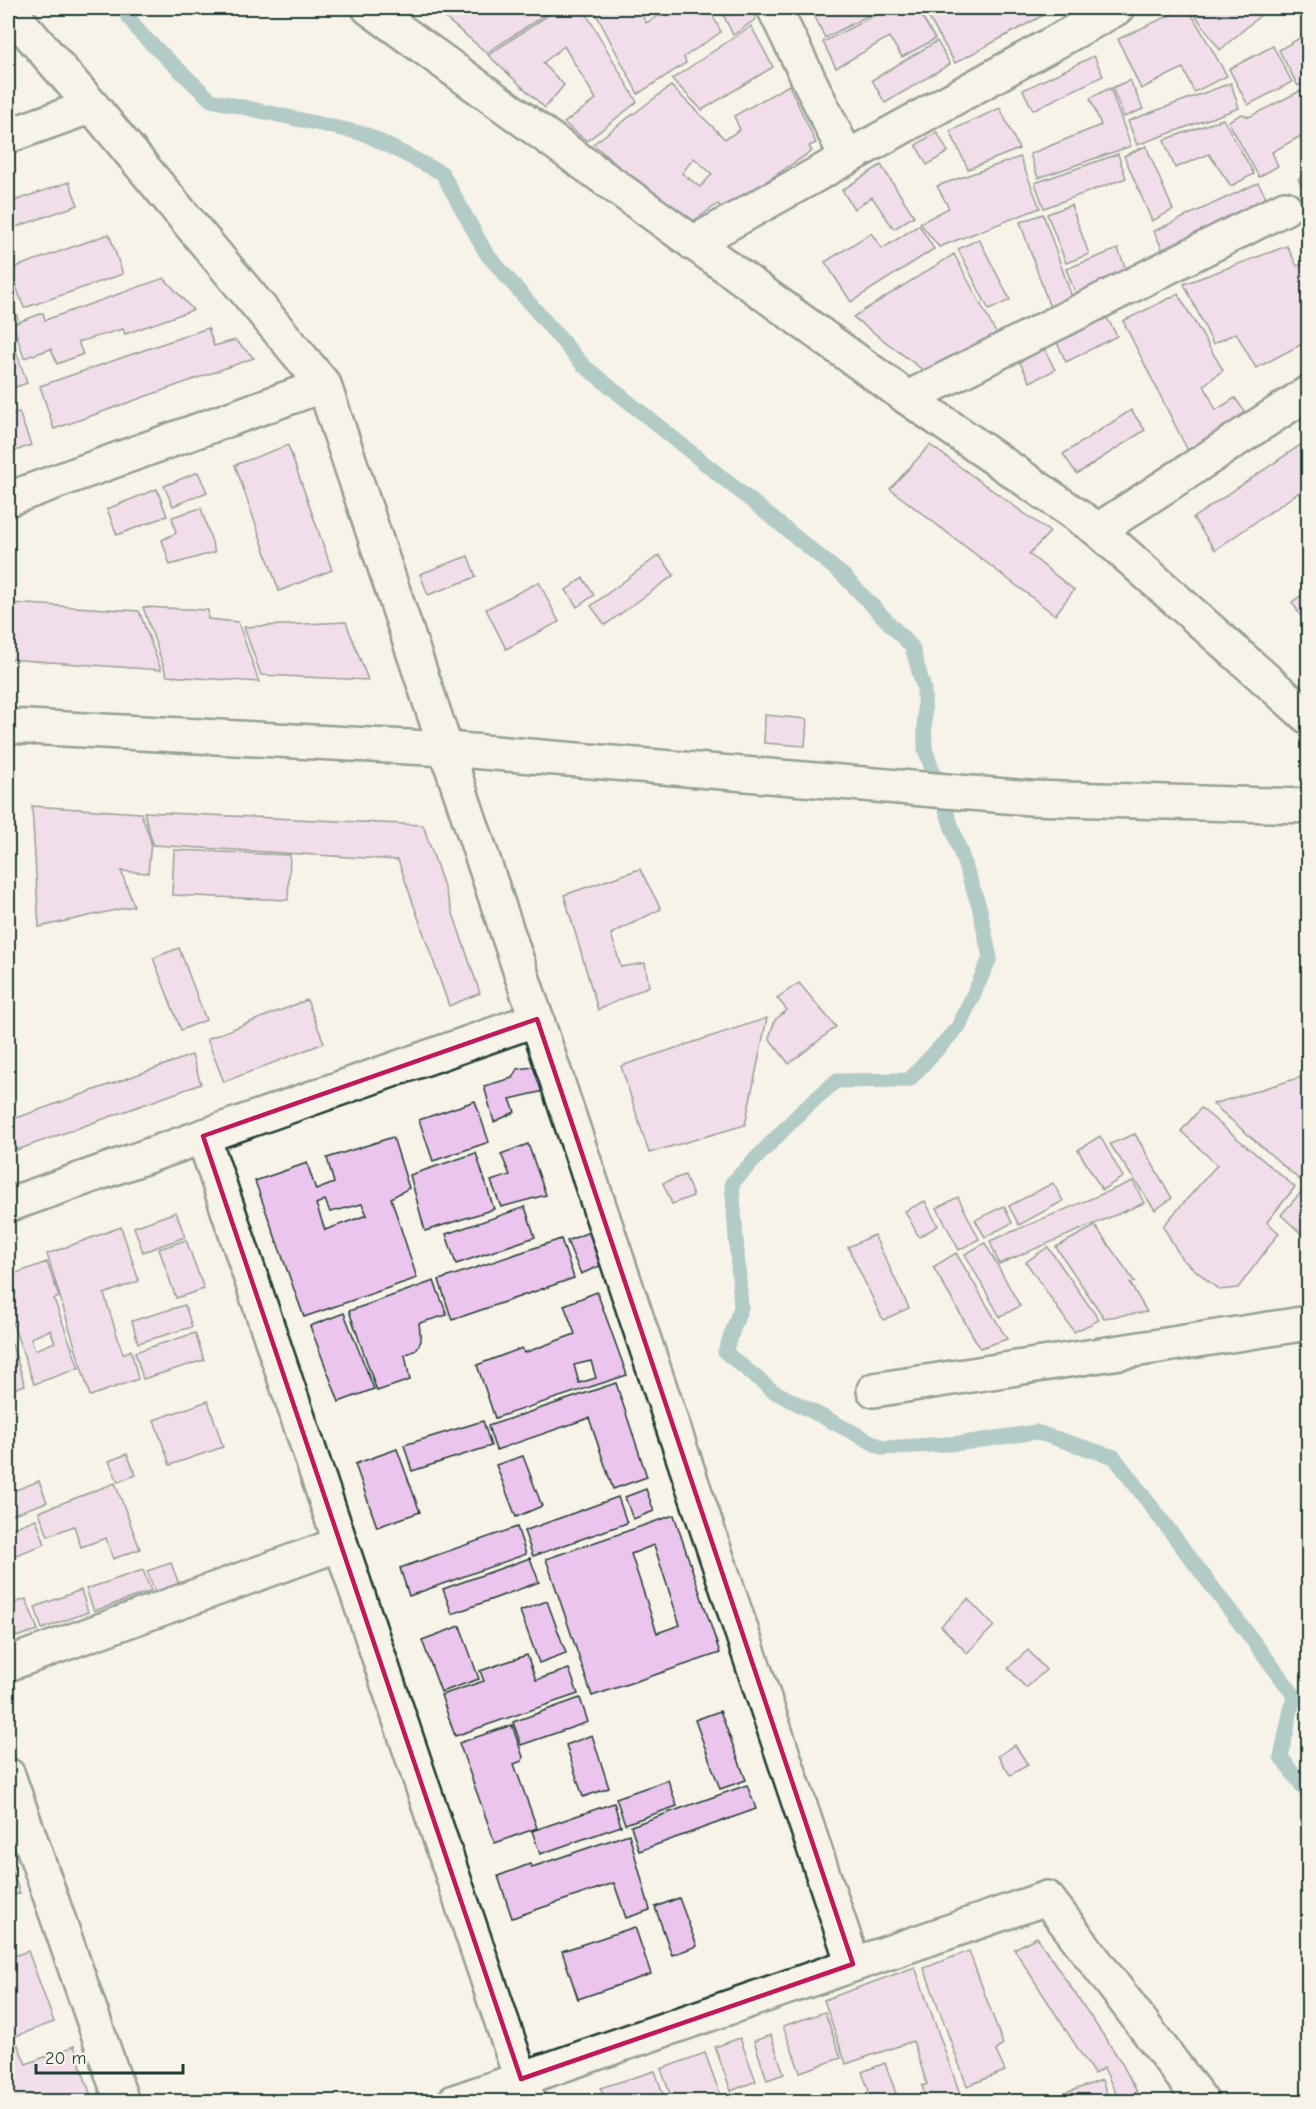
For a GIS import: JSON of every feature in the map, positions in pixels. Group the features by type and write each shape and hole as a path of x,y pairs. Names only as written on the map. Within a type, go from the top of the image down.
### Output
{"street":[{"path":"369,8 908,398 1098,530 1308,717"},
{"path":"774,8 847,158"},
{"path":"693,243 1117,8"},
{"path":"8,9 92,106 324,385 853,1964"},
{"path":"8,136 92,106"},
{"path":"908,398 1285,208"},
{"path":"8,499 324,385"},
{"path":"1098,530 1308,393"},
{"path":"8,726 447,749 1030,798 1308,806"},
{"path":"8,1205 537,1019"},
{"path":"203,1136 525,2090"},
{"path":"874,1390 1308,1323"},
{"path":"8,1664 340,1544"},
{"path":"8,1775 122,2102"},
{"path":"454,2102 525,2090 853,1964 1047,1898 1202,2102"}],"highlighted area":[{"path":"537,1019 853,1964 521,2079 203,1136"}],"building":[{"path":"433,8 555,8 487,53"},
{"path":"559,8 583,8 637,102 587,141 564,123 596,99 564,46 543,63 564,85 545,108 488,55"},
{"path":"593,8 639,8 646,23 672,8 709,8 721,32 684,57 686,63 638,94"},
{"path":"720,8 751,8 756,19 733,35"},
{"path":"811,8 883,8 825,38"},
{"path":"889,8 917,8 935,39 902,57 889,37 836,68 823,42"},
{"path":"923,8 1037,8 1042,16 955,63"},
{"path":"1188,8 1227,76 1194,92 1183,68 1141,89 1118,39"},
{"path":"1190,8 1269,8 1220,50"},
{"path":"751,26 773,67 702,110 672,79"},
{"path":"1308,33 1308,81 1298,86 1279,50"},
{"path":"937,41 950,64 885,103 872,80"},
{"path":"1273,46 1292,82 1248,105 1229,69"},
{"path":"1094,56 1103,76 1033,110 1023,90"},
{"path":"1130,80 1143,109 1124,117 1112,88"},
{"path":"1231,83 1239,108 1137,145 1128,121"},
{"path":"789,85 816,143 809,146 812,151 723,210 718,204 686,226 593,144 671,86 725,139 740,130 734,116","holes":["694,158 712,174 700,187 682,173"]},
{"path":"1308,87 1308,132 1272,152 1278,166 1259,177 1228,121 1242,114 1249,117"},
{"path":"1110,88 1131,146 1038,178 1030,154 1101,125 1090,98"},
{"path":"1000,108 1019,149 968,169 950,131"},
{"path":"1223,119 1254,174 1231,186 1209,154 1175,168 1164,140"},
{"path":"937,132 948,152 927,165 916,145"},
{"path":"1146,146 1173,210 1152,221 1124,156"},
{"path":"1118,154 1126,178 1044,208 1035,183"},
{"path":"1020,157 1040,208 939,247 920,223 949,208 937,186"},
{"path":"881,165 914,216 894,229 872,197 854,209 842,190"},
{"path":"1308,174 1308,199 1298,179"},
{"path":"69,182 78,205 8,230 8,203"},
{"path":"1258,183 1273,209 1166,257 1154,231"},
{"path":"1071,205 1089,254 1066,263 1047,214"},
{"path":"1043,214 1073,300 1050,308 1020,222"},
{"path":"919,225 934,249 851,302 825,262 871,233 882,249"},
{"path":"109,234 123,274 24,308 10,269"},
{"path":"979,239 1010,300 989,310 958,249"},
{"path":"1287,246 1297,266 1305,264 1308,273 1308,341 1256,368 1236,333 1213,344 1184,284"},
{"path":"1118,249 1129,277 1077,297 1066,269"},
{"path":"954,254 996,333 991,338 993,348 935,379 853,317"},
{"path":"164,278 193,310 125,334 123,329 78,342 83,354 57,364 51,349 24,358 13,324 43,313 45,320"},
{"path":"8,291 18,319 8,323"},
{"path":"1178,294 1223,370 1204,385 1216,410 1235,398 1246,413 1188,451 1123,321"},
{"path":"1106,316 1117,336 1066,362 1056,340"},
{"path":"208,328 214,346 235,340 254,358 54,429 40,386"},
{"path":"10,333 27,383 8,390 8,334"},
{"path":"1043,346 1055,370 1030,382 1018,359"},
{"path":"1131,410 1145,430 1077,474 1063,454"},
{"path":"19,412 31,445 8,454 8,415"},
{"path":"1308,440 1308,486 1215,550 1193,518"},
{"path":"288,445 332,570 279,591 235,465"},
{"path":"930,445 1050,532 1029,554 1074,590 1055,615 890,489"},
{"path":"198,472 207,492 173,506 164,486"},
{"path":"157,489 167,516 117,535 107,509"},
{"path":"201,508 215,552 170,565 162,540 176,533 172,517"},
{"path":"659,555 674,575 605,625 591,606"},
{"path":"468,556 476,577 428,595 420,574"},
{"path":"583,578 594,595 577,607 566,590"},
{"path":"539,582 559,622 506,649 486,609"},
{"path":"1308,591 1308,628 1292,602"},
{"path":"10,603 139,611 161,670 8,659"},
{"path":"143,607 208,610 208,619 238,622 259,682 167,676"},
{"path":"346,622 368,680 261,675 244,627"},
{"path":"765,715 807,719 805,746 764,743"},
{"path":"32,806 141,813 151,842 148,873 121,871 134,906 39,927"},
{"path":"144,812 423,825 480,993 449,1006 398,860 153,845"},
{"path":"174,850 290,855 288,900 172,895"},
{"path":"640,869 661,909 611,934 621,967 645,963 649,986 598,1010 564,895"},
{"path":"179,948 206,1020 181,1030 153,958"},
{"path":"799,983 836,1027 789,1064 769,1038 775,1020 787,1010 777,998"},
{"path":"307,1000 324,1043 224,1082 207,1039"},
{"path":"767,1018 745,1125 649,1153 621,1066"},
{"path":"192,1055 201,1084 17,1150 8,1121"},
{"path":"533,1067 544,1091 510,1099 515,1112 494,1122 484,1086 512,1078 517,1069"},
{"path":"1308,1075 1308,1187 1213,1104"},
{"path":"475,1101 489,1142 433,1161 419,1120"},
{"path":"1201,1108 1295,1187 1267,1222 1279,1233 1238,1288 1219,1290 1182,1259 1163,1226 1217,1165 1181,1131"},
{"path":"1135,1134 1172,1198 1155,1210 1110,1144"},
{"path":"1100,1136 1123,1177 1102,1190 1078,1150"},
{"path":"393,1137 409,1188 391,1198 417,1278 304,1317 255,1181 307,1163 316,1190 334,1183 327,1158","holes":["325,1200 330,1212 362,1204 367,1215 325,1230 316,1204"]},
{"path":"528,1144 546,1195 501,1207 491,1181 510,1175 501,1154"},
{"path":"476,1153 494,1209 425,1231 410,1175"},
{"path":"685,1175 693,1196 672,1204 663,1183"},
{"path":"1133,1181 1144,1203 999,1264 990,1241"},
{"path":"1053,1183 1063,1201 1019,1225 1009,1206"},
{"path":"1302,1191 1308,1197 1308,1240 1281,1215"},
{"path":"958,1197 979,1239 959,1250 937,1208"},
{"path":"925,1201 938,1226 919,1237 905,1211"},
{"path":"1004,1206 1012,1223 985,1237 975,1220"},
{"path":"525,1207 535,1237 456,1264 446,1234"},
{"path":"176,1212 185,1237 143,1252 134,1227"},
{"path":"1095,1226 1135,1282 1130,1283 1147,1312 1104,1318 1056,1247"},
{"path":"121,1227 139,1281 104,1294 123,1354 131,1350 138,1379 90,1396 47,1254"},
{"path":"589,1232 602,1265 581,1274 567,1241"},
{"path":"874,1235 909,1308 883,1320 848,1247"},
{"path":"561,1239 574,1278 452,1320 439,1280"},
{"path":"186,1240 204,1289 176,1298 159,1249"},
{"path":"985,1243 1020,1306 1000,1317 965,1254"},
{"path":"1048,1247 1099,1320 1074,1332 1026,1262"},
{"path":"956,1253 1007,1339 980,1348 933,1267"},
{"path":"47,1262 59,1297 54,1299 79,1368 34,1384 8,1310 8,1276","holes":["50,1330 55,1342 35,1350 31,1338"]},
{"path":"434,1281 447,1315 419,1323 421,1341 416,1350 405,1355 410,1380 377,1391 349,1311"},
{"path":"597,1292 627,1375 495,1418 477,1365 522,1348 524,1353 575,1334 564,1305","holes":["591,1361 596,1378 579,1383 574,1365"]},
{"path":"185,1305 192,1327 138,1343 132,1321"},
{"path":"344,1313 374,1389 339,1402 310,1326"},
{"path":"195,1333 204,1360 143,1379 135,1352"},
{"path":"12,1344 25,1385 8,1391 8,1346"},
{"path":"616,1383 647,1477 613,1489 589,1418 496,1450 488,1426"},
{"path":"208,1401 223,1447 170,1465 154,1420"},
{"path":"483,1421 491,1446 412,1471 404,1445"},
{"path":"397,1449 420,1512 377,1527 355,1464"},
{"path":"127,1454 136,1475 118,1482 109,1461"},
{"path":"523,1456 542,1506 516,1517 496,1465"},
{"path":"39,1481 47,1502 8,1516 8,1493"},
{"path":"115,1483 140,1549 113,1559 106,1538 81,1547 74,1526 48,1536 39,1512"},
{"path":"646,1489 654,1511 633,1519 625,1497"},
{"path":"618,1497 627,1523 533,1556 524,1531"},
{"path":"674,1515 720,1653 592,1696 546,1559","holes":["654,1545 680,1625 657,1633 631,1554"]},
{"path":"36,1519 45,1544 8,1558 8,1530"},
{"path":"517,1527 526,1554 409,1596 400,1568"},
{"path":"530,1558 539,1582 452,1614 443,1589"},
{"path":"171,1563 179,1584 155,1592 147,1571"},
{"path":"143,1570 151,1591 94,1611 86,1589"},
{"path":"81,1590 88,1612 42,1629 35,1607"},
{"path":"26,1599 38,1630 16,1637 8,1605"},
{"path":"968,1599 994,1626 967,1653 941,1626"},
{"path":"547,1601 566,1653 539,1663 520,1611"},
{"path":"460,1626 479,1679 441,1692 422,1640"},
{"path":"1028,1650 1046,1670 1026,1688 1008,1668"},
{"path":"527,1655 536,1680 569,1669 578,1694 455,1736 441,1695 484,1681 480,1671"},
{"path":"580,1698 588,1722 521,1745 513,1722"},
{"path":"720,1711 746,1780 720,1789 695,1720"},
{"path":"512,1725 523,1757 522,1761 514,1764 537,1828 495,1843 459,1743"},
{"path":"592,1735 609,1788 583,1797 566,1745"},
{"path":"1015,1745 1028,1765 1010,1775 998,1756"},
{"path":"668,1780 677,1806 625,1824 616,1798"},
{"path":"747,1785 756,1809 639,1851 631,1826"},
{"path":"614,1803 621,1826 540,1854 532,1831"},
{"path":"629,1834 650,1910 626,1918 614,1883 512,1918 498,1876 530,1864 532,1867"},
{"path":"8,1859 20,1893 8,1898"},
{"path":"679,1898 697,1946 672,1955 655,1907"},
{"path":"635,1927 651,1974 578,1999 562,1951"},
{"path":"1037,1937 1120,2060 1137,2092 1119,2100 1104,2068 1094,2074 1014,1949"},
{"path":"28,1951 54,2022 8,2039 8,1958"},
{"path":"969,1951 1003,2044 996,2051 1005,2071 967,2086 924,1968"},
{"path":"915,1967 963,2102 927,2102 922,2086 927,2084 913,2041 846,2064 824,2000"},
{"path":"825,2012 841,2058 800,2072 783,2026"},
{"path":"771,2035 784,2074 767,2080 754,2041"},
{"path":"740,2038 756,2081 731,2091 715,2047"},
{"path":"18,2045 26,2064 74,2046 93,2102 34,2102 32,2096 8,2102 8,2049"},
{"path":"705,2053 723,2102 673,2102 661,2069"},
{"path":"885,2063 899,2102 873,2102 862,2072"},
{"path":"655,2071 666,2102 607,2102 600,2088"},
{"path":"1102,2080 1110,2102 1047,2102 1046,2100"}],"waterway":[{"path":"122,8 141,34 211,100 365,134 442,173 486,253 583,365 844,576 912,647 924,689 925,749 979,906 990,958 959,1026 909,1080 836,1081 802,1111 732,1183 741,1307 725,1352 773,1391 883,1448 963,1443 1036,1432 1114,1457 1294,1695 1281,1757 1308,1794"}]}
